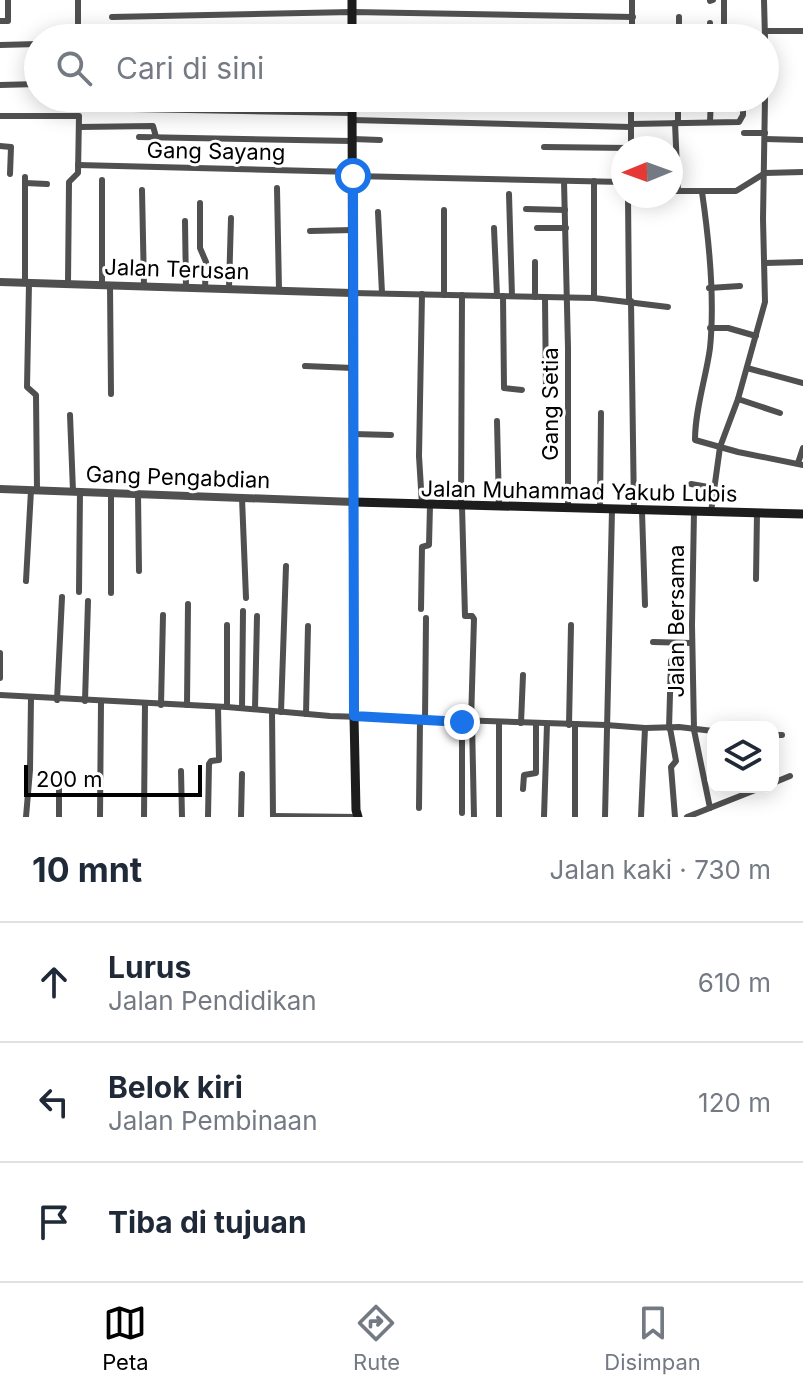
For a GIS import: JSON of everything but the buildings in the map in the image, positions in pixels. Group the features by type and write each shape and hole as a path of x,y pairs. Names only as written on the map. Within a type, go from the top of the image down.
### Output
{"main road":[{"path":"352,0 352,24"},
{"path":"352,112 354,716 358,817"},
{"name":"Jalan Muhammad Yakub Lubis","path":"354,502 803,514"}],"street":[{"path":"0,21 8,21 8,0"},
{"path":"78,0 78,24"},
{"path":"632,0 633,24"},
{"path":"724,0 724,24"},
{"path":"764,0 765,24"},
{"path":"112,17 352,12 633,17"},
{"path":"679,17 679,24"},
{"path":"779,34 803,31"},
{"path":"0,45 24,44"},
{"path":"0,85 24,84"},
{"path":"68,283 69,182 78,173 78,112"},
{"path":"215,112 631,126 739,122 743,112"},
{"path":"428,112 428,121"},
{"path":"631,112 631,136"},
{"path":"676,136 677,112"},
{"path":"710,112 710,122"},
{"path":"711,512 720,448 738,399 765,302 765,112"},
{"path":"0,116 79,116"},
{"path":"79,127 153,126 156,127 156,137"},
{"path":"744,133 803,140"},
{"path":"139,137 380,140"},
{"path":"0,146 11,147 10,174"},
{"path":"544,147 611,148"},
{"name":"Gang Sayang","path":"78,165 611,182"},
{"path":"683,191 740,190 765,173 803,172"},
{"path":"26,581 34,490 36,395 27,387 25,180 47,184"},
{"path":"102,180 111,394"},
{"name":"Gang Setia","path":"564,181 568,509"},
{"path":"594,181 594,298"},
{"path":"277,188 279,290"},
{"path":"142,190 144,286"},
{"path":"702,192 708,238 710,328 695,440 801,464 803,448"},
{"path":"509,194 512,296"},
{"path":"200,203 200,248 206,262 205,288"},
{"path":"628,208 638,511 645,605"},
{"path":"526,209 565,210"},
{"path":"444,210 444,295"},
{"path":"378,212 382,293"},
{"path":"229,288 231,218"},
{"path":"185,221 186,288"},
{"path":"494,228 504,388 522,390"},
{"path":"537,228 566,228"},
{"path":"310,231 353,230"},
{"path":"535,262 535,297"},
{"path":"765,263 803,262"},
{"name":"Jalan Terusan","path":"0,282 352,293"},
{"path":"709,288 740,286"},
{"path":"352,293 594,298 668,307"},
{"path":"421,609 422,547 429,545 419,456 422,294"},
{"path":"462,295 461,506 465,616 474,619 462,813"},
{"path":"545,298 546,392"},
{"path":"710,328 728,328 756,336"},
{"path":"305,366 353,368"},
{"path":"747,368 803,383"},
{"path":"738,399 780,413"},
{"path":"600,510 601,413"},
{"path":"70,415 79,592"},
{"path":"497,421 499,507"},
{"path":"353,434 391,435"},
{"path":"691,484 714,488"},
{"name":"Gang Pengabdian","path":"0,489 354,502"},
{"path":"111,494 111,593"},
{"path":"138,494 139,571"},
{"path":"240,498 246,598"},
{"path":"605,817 612,510"},
{"name":"Jalan Bersama","path":"694,511 694,730 710,808"},
{"path":"756,579 757,513"},
{"path":"281,712 286,566"},
{"path":"57,700 62,597"},
{"path":"85,701 88,601"},
{"path":"187,705 188,604"},
{"path":"242,708 243,611"},
{"path":"161,705 163,615"},
{"path":"255,709 257,616"},
{"path":"419,808 426,618"},
{"path":"227,625 227,707"},
{"path":"571,625 575,817"},
{"path":"306,714 308,626"},
{"path":"653,642 692,643"},
{"path":"0,653 0,678"},
{"path":"671,661 667,728 676,761 671,766 675,817"},
{"path":"521,723 523,675"},
{"path":"0,695 422,720 707,731"},
{"path":"26,817 31,698"},
{"path":"100,817 101,702"},
{"path":"144,817 145,703"},
{"path":"208,817 209,764 219,760 218,707"},
{"path":"272,711 273,816 358,817"},
{"path":"468,722 474,817"},
{"path":"499,722 499,817"},
{"path":"523,789 524,775 536,773 536,723"},
{"path":"544,817 547,724"},
{"path":"641,817 645,728"},
{"path":"181,771 182,817"},
{"path":"241,817 242,774"},
{"path":"779,781 790,776"},
{"path":"59,789 59,817"},
{"path":"731,793 733,799"},
{"path":"687,817 748,793"}],"route":[{"path":"353,176 354,716 462,722"}]}
